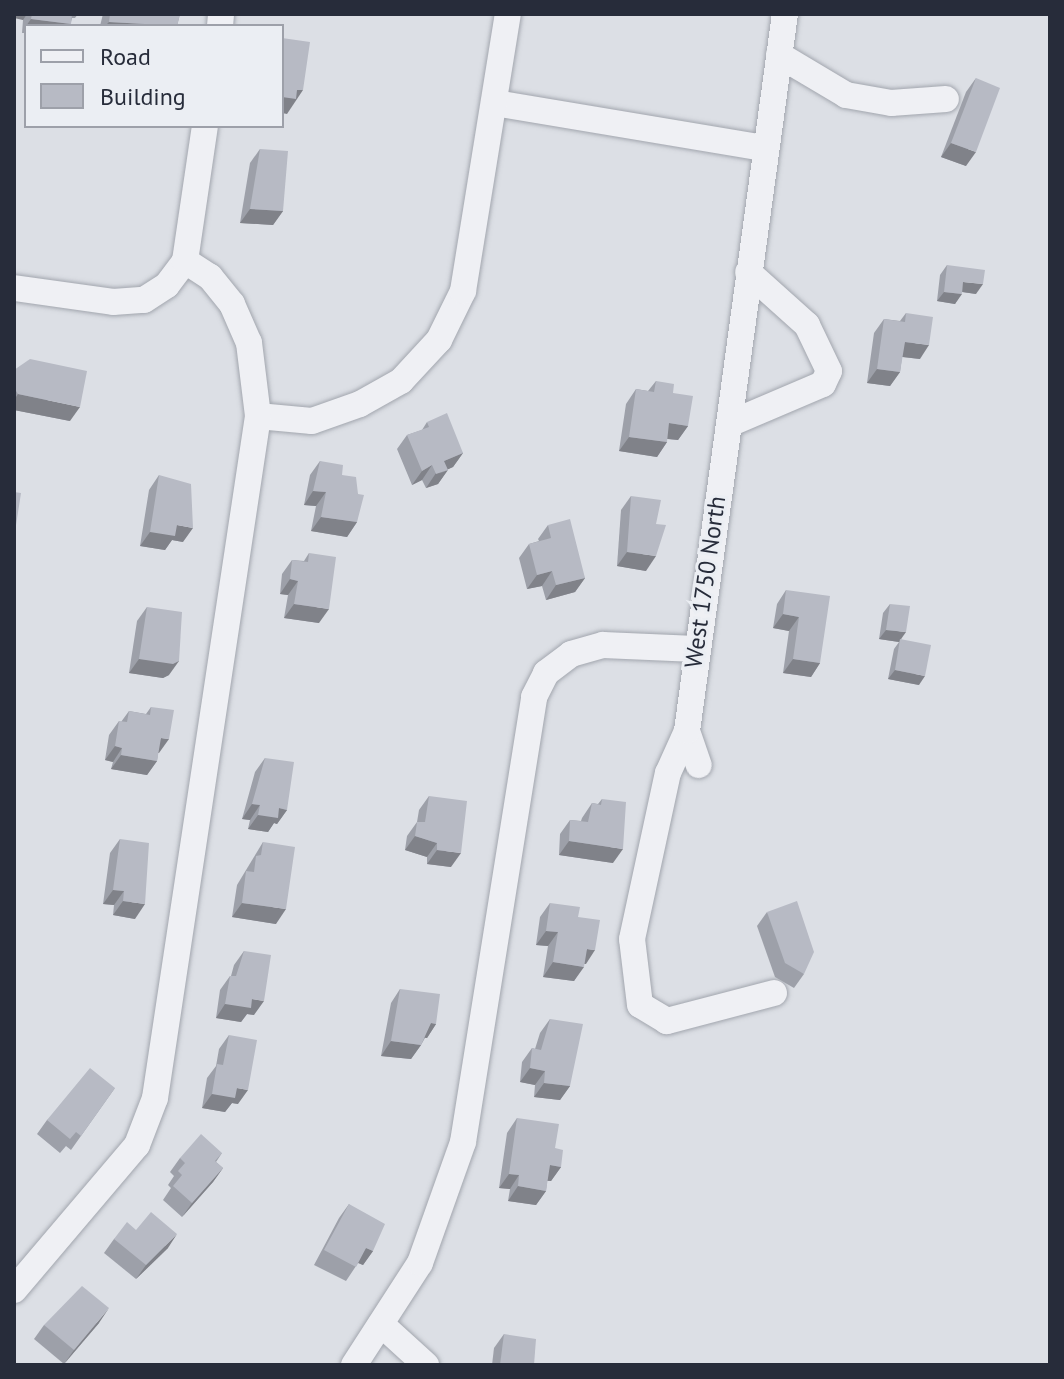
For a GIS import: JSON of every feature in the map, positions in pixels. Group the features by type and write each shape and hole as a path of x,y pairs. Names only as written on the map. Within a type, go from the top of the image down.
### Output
{"street":[{"path":"258,416 312,421 360,404 401,381 439,340 463,291 508,14"},
{"name":"West 1750 North","path":"774,993 667,1021 640,1005 632,939 668,773 687,731 785,14"},
{"path":"779,55 846,95 891,103 946,99"},
{"path":"495,103 765,148"},
{"path":"19,292 113,302 144,300 167,285 185,261 205,128"},
{"path":"14,1290 137,1145 155,1098 258,416 249,343 232,304 210,277 185,261"},
{"path":"729,424 823,384 829,371 807,325 748,272"},
{"path":"354,1365 420,1263 463,1142 534,697 546,673 571,654 603,645 696,649"},
{"path":"687,731 699,765"},
{"path":"381,1324 426,1365"}],"building":[{"path":"32,14 72,14 71,24 31,19"},
{"path":"110,14 180,14 178,24 109,22"},
{"path":"284,38 310,42 303,90 297,90 296,99 284,97"},
{"path":"976,78 1000,88 976,152 951,143"},
{"path":"260,149 288,151 283,211 250,209"},
{"path":"947,265 985,270 983,284 963,282 962,294 944,292"},
{"path":"906,313 933,317 929,345 905,342 900,372 877,369 884,319 905,322"},
{"path":"30,359 87,371 80,407 18,394 14,388 14,370"},
{"path":"656,381 674,384 673,393 693,396 688,426 669,423 667,442 629,437 636,389 654,392"},
{"path":"447,413 463,453 444,461 448,470 436,474 432,465 422,471 407,435 429,427 427,422"},
{"path":"320,461 343,465 342,475 356,477 358,494 364,495 357,522 321,517 326,492 313,491"},
{"path":"159,475 191,484 193,528 177,525 175,536 150,532"},
{"path":"14,492 21,493 16,525 14,525"},
{"path":"631,496 661,500 656,524 666,525 656,556 627,552"},
{"path":"570,519 585,578 556,585 552,571 537,575 529,544 551,538 548,525"},
{"path":"309,553 336,557 329,609 294,604 298,581 290,579 292,560 308,562"},
{"path":"786,590 830,596 820,663 793,659 799,617 783,614"},
{"path":"890,604 910,606 906,632 886,630"},
{"path":"147,607 182,612 179,661 173,664 139,659"},
{"path":"900,639 931,645 925,676 895,670"},
{"path":"151,707 174,710 169,739 161,738 157,761 121,755 122,748 115,746 119,721 127,722 129,711 150,715"},
{"path":"265,758 294,762 287,810 279,808 278,818 258,815 260,805 252,804"},
{"path":"429,796 467,801 461,853 437,850 437,843 415,836 417,822 425,822"},
{"path":"602,799 626,802 623,849 569,841 570,820 588,822 592,803 601,805"},
{"path":"120,839 149,843 145,904 123,901 124,891 113,890"},
{"path":"263,842 295,847 286,909 242,903 246,871 254,872 256,856 261,855"},
{"path":"797,901 814,952 804,974 785,963 767,912"},
{"path":"550,903 580,907 578,917 600,920 595,950 587,949 584,967 553,962 558,932 546,931"},
{"path":"244,951 271,955 264,1001 252,999 251,1008 225,1004 230,976 236,976"},
{"path":"400,989 440,994 436,1024 431,1023 421,1045 391,1041"},
{"path":"550,1019 583,1024 570,1086 544,1083 545,1071 530,1068 532,1048 541,1050"},
{"path":"229,1035 257,1040 248,1090 237,1088 235,1098 212,1094 217,1064 223,1065"},
{"path":"90,1068 115,1088 81,1136 76,1132 70,1139 47,1120"},
{"path":"517,1118 559,1124 555,1148 563,1150 561,1167 550,1165 546,1191 518,1186 519,1175 509,1174"},
{"path":"201,1134 222,1153 215,1161 223,1168 192,1203 173,1186 182,1175 178,1171 185,1163 180,1158"},
{"path":"349,1204 385,1224 373,1251 366,1248 356,1267 324,1250"},
{"path":"151,1212 177,1234 146,1265 114,1239 127,1222 136,1230"},
{"path":"82,1286 109,1308 74,1350 44,1325"},
{"path":"504,1334 536,1339 534,1365 500,1365"}]}
